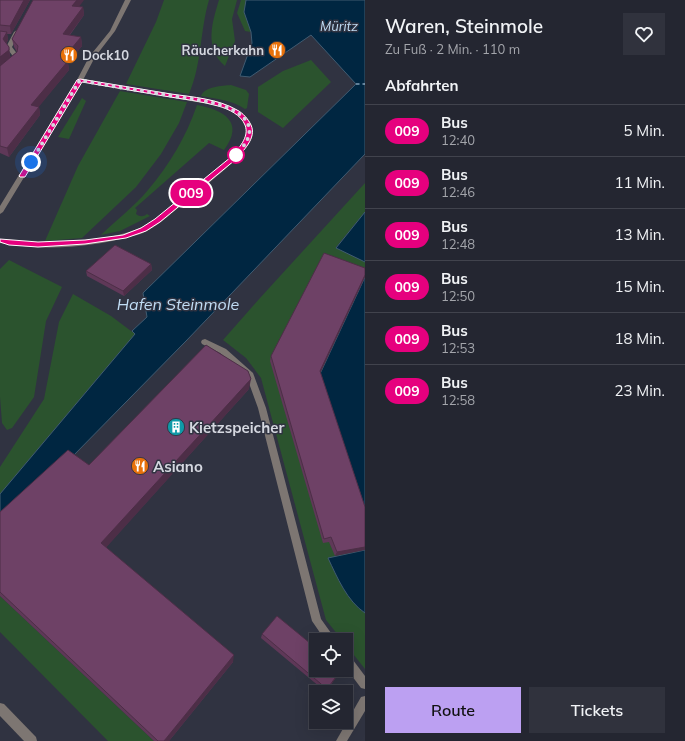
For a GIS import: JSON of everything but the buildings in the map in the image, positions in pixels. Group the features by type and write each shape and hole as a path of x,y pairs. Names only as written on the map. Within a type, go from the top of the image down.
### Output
{"street":[{"path":"0,212 80,80 92,57 112,31 128,0"},
{"path":"0,72 15,59 15,56 9,48 21,25"},
{"path":"4,38 14,38"},
{"path":"0,241 38,245 85,242 124,237 144,230 158,221 233,158 243,147 249,136 249,127 243,117 235,111 221,105 80,80"},
{"path":"205,342 223,351 249,373 262,408 317,621 326,633"},
{"path":"353,669 365,684"},
{"path":"341,741 365,701"},
{"path":"0,708 32,741"}],"green space":[{"path":"164,0 209,0 199,59 189,94 126,84 156,22"},
{"path":"219,0 237,0 232,19 235,41 225,66 218,59 212,43 212,26"},
{"path":"241,0 246,0 244,12 251,32 245,31 237,13"},
{"path":"311,60 331,82 283,128 258,112 258,87 283,71"},
{"path":"231,85 246,90 249,94 247,108 245,109 224,100 201,96 210,88"},
{"path":"120,91 187,102 179,123 161,154 136,187 82,238 45,241 78,166"},
{"path":"82,98 86,101 69,139 58,137"},
{"path":"197,105 216,110 223,114 232,125 230,140 224,150 209,143 135,208 137,210 137,215 144,216 147,214 150,216 120,231 101,235 143,196 156,180 177,150 193,117"},
{"path":"365,183 365,212 336,247 365,262 365,669 353,654 353,633 336,633 326,620 261,378 246,358 223,340"},
{"path":"9,260 62,287 46,321 34,397 12,428 7,430 2,423 0,397 0,269"},
{"path":"73,294 111,316 135,334 0,494 0,467 44,399 59,322"},
{"path":"0,596 154,741 108,741 0,632"}],"water":[{"name":"Hafen Steinmole","path":"246,0 365,0 365,154 186,341 70,459 0,524 0,494 135,334 132,331 147,317 143,293 356,84 311,35 250,77 240,76 252,43 251,32 244,12"},
{"path":"365,212 365,262 336,248"},
{"path":"365,277 365,517 319,376"},
{"path":"365,550 365,613 348,595 339,581 328,558"}],"ferry route":[{"path":"356,84 365,84"}],"bus line":[{"name":"009","path":"0,241 38,245 85,242 124,237 144,230 158,221 233,158 243,147 249,136 249,127 243,117 235,111 221,105 80,80 22,176"}],"place":[{"name":"Räucherkahn","path":"277,50"},
{"name":"Dock10","path":"69,55"},
{"name":"Kietzspeicher","path":"176,427"},
{"name":"Asiano","path":"140,466"}],"route":[{"path":"31,162 80,80 194,99 221,105 235,111 243,117 249,127 249,136 243,147 233,158 236,155"}],"water label":[{"name":"Müritz","path":"339,26"}]}
